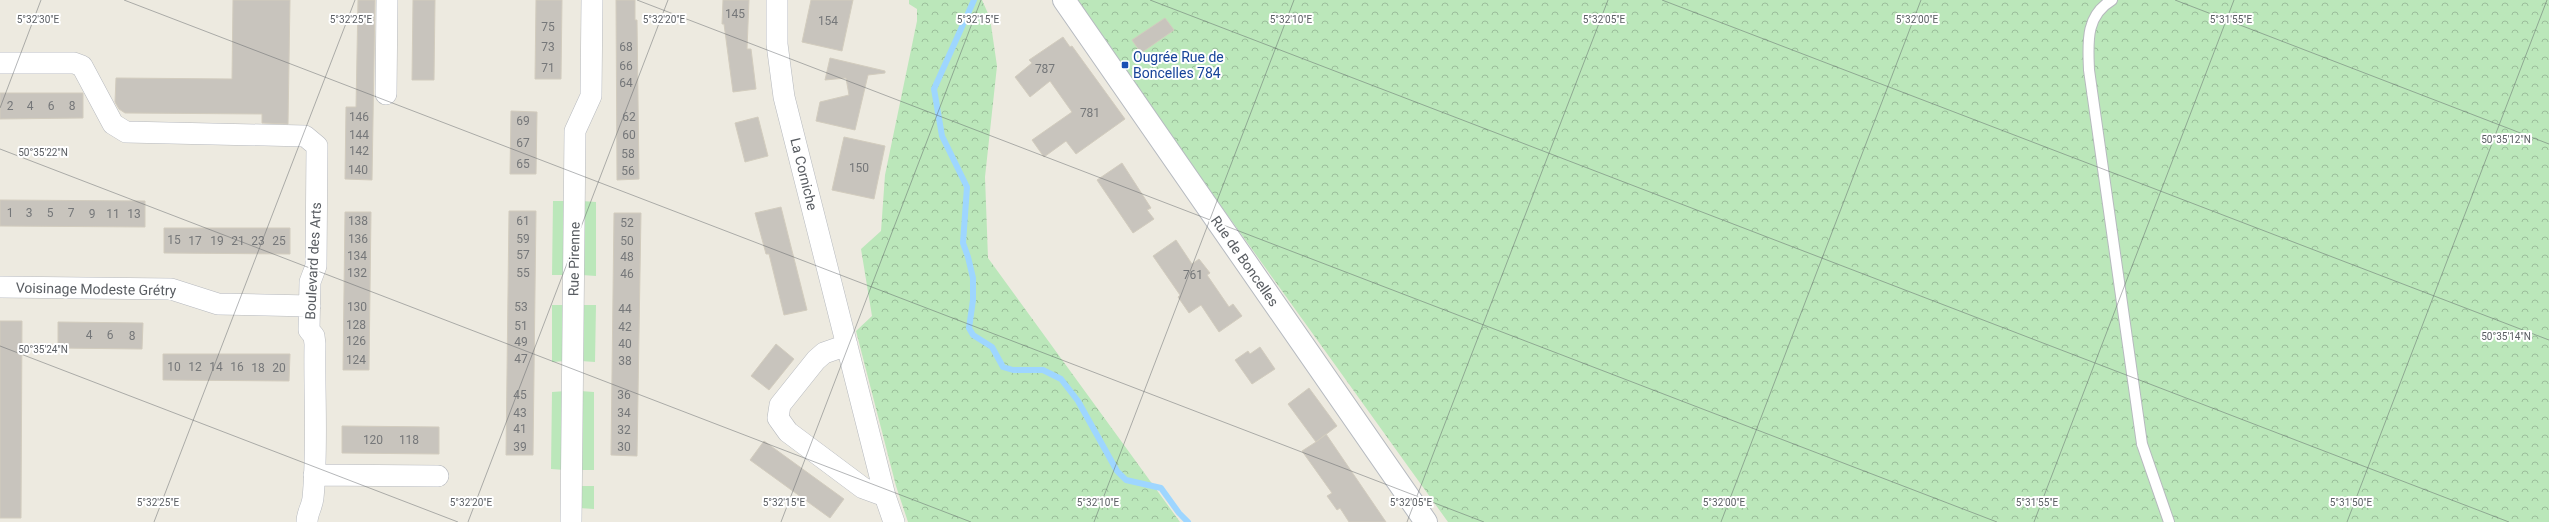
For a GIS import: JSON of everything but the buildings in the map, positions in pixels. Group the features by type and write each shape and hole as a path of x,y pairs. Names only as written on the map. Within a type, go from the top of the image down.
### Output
{"main road":[{"name":"Rue de Boncelles","path":"1064,0 1426,522"}],"street":[{"path":"386,94 387,0"},
{"name":"Rue Pirenne","path":"571,522 575,131 591,96 592,0"},
{"name":"La Corniche","path":"777,0 777,44 784,97 885,496 894,522"},
{"name":"Boulevard des Arts","path":"0,63 74,63 82,66 113,124 126,132 304,136 314,141 318,152 316,266 310,282 309,330 314,336 315,344 314,475 313,500 307,513 307,522"},
{"name":"Voisinage Modeste Grétry","path":"0,287 171,289 218,304 310,306"},
{"path":"847,345 824,353 816,360 780,405 778,418 788,432 863,488 885,496"},
{"path":"314,475 438,476"}],"lane":[{"path":"2112,0 2100,8 2090,26 2087,36 2089,70 2142,444 2169,522"}],"green space":[{"path":"909,0 982,0 990,18 997,66 985,177 988,258 1180,522 908,522 896,486 856,331 872,316 861,249 881,231 885,175 917,21 917,9 909,4"},
{"path":"1073,0 2549,0 2549,522 1448,522"},
{"path":"553,201 567,201 566,275 552,275"},
{"path":"582,201 596,202 596,276 582,275"},
{"path":"552,305 566,305 566,361 552,362"},
{"path":"581,305 596,305 595,362 581,361"},
{"path":"566,391 565,470 551,469 552,392"},
{"path":"580,391 594,392 594,470 580,470"},
{"path":"579,486 594,486 594,509 579,508"}],"waterway":[{"path":"974,0 934,89 942,136 967,187 963,243 973,278 973,300 969,328 973,335 992,347 1003,367 1013,370 1043,370 1061,379 1078,401 1117,471 1126,480 1161,488 1179,513"},
{"path":"1181,515 1188,522"}],"place":[{"name":"Ougrée Rue de Boncelles 784","path":"1125,65"}]}
